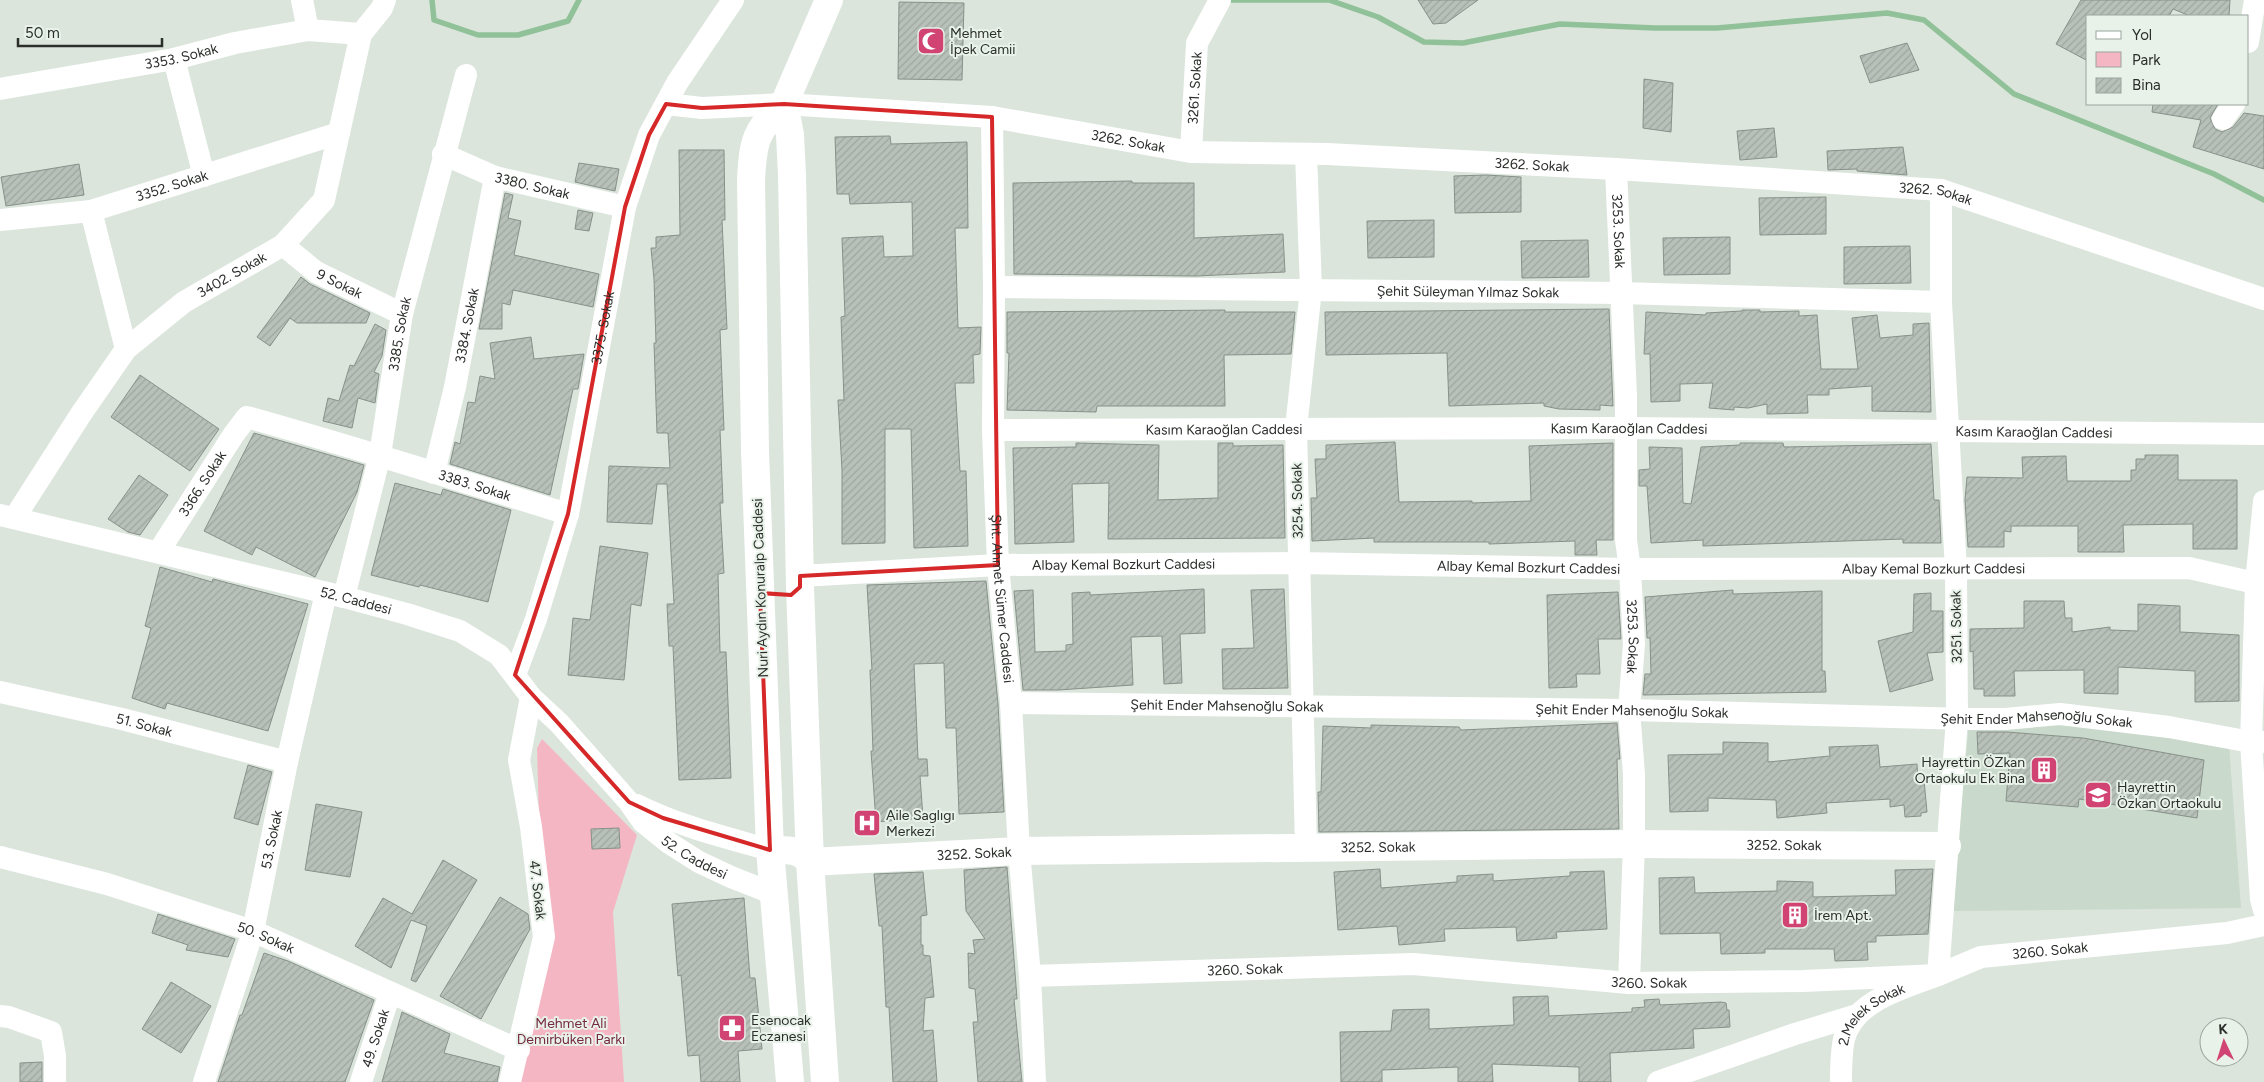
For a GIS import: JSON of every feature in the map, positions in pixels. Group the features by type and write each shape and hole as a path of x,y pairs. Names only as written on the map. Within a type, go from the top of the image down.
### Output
{"street":[{"path":"302,0 308,30"},
{"name":"3402. Sokak","path":"5,514 81,414 126,350 184,302 283,245 324,200 361,34 382,8 385,0"},
{"name":"3375. Sokak","path":"515,675 536,619 568,514 625,207 649,135 666,104 733,0"},
{"name":"Nuri Aydın Konuralp Caddesi","path":"790,1082 770,850 755,451 751,180 753,148 758,135 770,116 784,104 829,0"},
{"name":"3261. Sokak","path":"1191,152 1197,43 1220,0"},
{"path":"2249,36 2255,0"},
{"name":"3353. Sokak","path":"0,89 174,59 235,43 308,30 361,34"},
{"path":"174,59 204,176"},
{"name":"3385. Sokak","path":"335,595 380,455 402,314 443,154 466,75"},
{"name":"3262. Sokak","path":"666,104 702,108 784,104 992,117 1191,152 1306,154 1616,169 1942,190 2264,299"},
{"path":"784,104 790,135 792,175 800,575 810,862 826,1082"},
{"name":"Şht. Ahmet Sümer Caddesi","path":"992,117 993,430 998,565 1011,703 1019,851 1030,976 1034,1082"},
{"name":"3352. Sokak","path":"0,220 91,211 339,133"},
{"name":"3380. Sokak","path":"443,154 496,177 625,207"},
{"name":"3254. Sokak","path":"1306,154 1311,289 1296,428 1306,848"},
{"name":"3253. Sokak","path":"1616,169 1626,428 1626,540 1630,569 1634,644 1629,710 1634,774 1634,844 1629,983"},
{"name":"3384. Sokak","path":"434,473 455,387 496,177"},
{"name":"3251. Sokak","path":"1938,975 1957,718 1956,570 1946,430 1941,302 1942,190"},
{"path":"91,211 126,350"},
{"name":"9 Sokak","path":"283,245 316,272 402,314"},
{"name":"Şehit Süleyman Yılmaz Sokak","path":"994,287 1620,293 1941,302"},
{"name":"3383. Sokak","path":"248,417 380,455 568,514"},
{"name":"3366. Sokak","path":"159,551 234,434 248,417"},
{"name":"Kasım Karaoğlan Caddesi","path":"993,430 1626,428 2264,434"},
{"path":"2264,501 2260,584 2257,742 2261,900 2264,910"},
{"name":"52. Caddesi","path":"5,514 335,595 407,614 460,631 499,655 531,697 559,723 629,802 643,822 677,848 728,876 774,894"},
{"path":"759,560 770,550 782,550 800,575"},
{"name":"Albay Kemal Bozkurt Caddesi","path":"800,575 998,565 1298,563 1630,569 1956,570 2189,568 2260,584"},
{"path":"760,592 773,596 791,595 800,575"},
{"name":"53. Sokak","path":"204,1082 252,931 287,762 335,595"},
{"name":"51. Sokak","path":"0,692 122,719 287,762"},
{"name":"47. Sokak","path":"510,1082 544,938 531,827 519,760 531,697"},
{"name":"Şehit Ender Mahsenoğlu Sokak","path":"1011,703 1629,710 2006,719 2060,714 2169,727 2257,742"},
{"name":"52. Caddesi","path":"629,802 663,818 700,831 770,850"},
{"name":"3252. Sokak","path":"810,862 1019,851 1788,843 1947,846"},
{"path":"770,850 795,850 805,856 810,862"},
{"name":"50. Sokak","path":"0,857 107,884 252,931 519,1050"},
{"path":"774,894 782,899 812,894"},
{"name":"3260. Sokak","path":"1030,976 1413,964 1629,983 1803,982 1938,975 1981,957 2227,933 2264,925"},
{"name":"2.Melek Sokak","path":"1841,1082 1844,1038 1858,1015 1886,996 1938,975"},
{"name":"49. Sokak","path":"361,1082 390,993"},
{"path":"1668,1080 1858,1015"},
{"path":"0,1016 9,1016 51,1032 55,1056 55,1082"}],"highlighted area":[{"path":"666,104 702,108 784,104 992,117 998,565 800,576 800,587 791,595 760,593 770,850 663,818 629,802 515,675 568,514 625,207 649,135"}],"shaded area":[{"name":"Hayrettin Özkan Ortaokulu","path":"2060,719 2229,745 2241,908 1952,911 1969,722"}],"green space":[{"name":"Mehmet Ali Demirbüken Parkı","path":"542,739 637,835 613,912 624,1082 510,1082 542,927 537,748"}],"building":[{"path":"1418,0 1478,0 1446,23 1433,24"},
{"path":"2081,0 2230,0 2229,15 2188,15 2173,9 2170,15 2086,15 2086,60 2056,44"},
{"name":"Mehmet İpek Camii","path":"899,2 964,3 962,80 898,79"},
{"path":"1907,43 1919,70 1870,83 1860,56"},
{"path":"1644,79 1673,83 1671,132 1643,128"},
{"path":"2153,105 2217,105 2210,118 2215,129 2222,132 2233,127 2244,113 2264,116 2264,169 2193,147 2201,120 2152,112"},
{"path":"1774,128 1777,157 1740,160 1737,131"},
{"path":"890,136 891,144 967,142 968,228 955,228 958,328 981,327 980,354 973,355 974,383 955,383 960,471 966,471 968,546 914,548 911,429 885,429 885,543 842,544 842,470 838,400 844,400 841,317 845,316 842,238 883,236 884,257 913,256 912,202 850,204 849,194 837,194 835,137"},
{"path":"1903,147 1907,175 1857,171 1857,169 1828,170 1827,151"},
{"path":"679,150 724,150 725,220 722,220 727,329 720,330 724,430 720,430 723,503 720,503 724,573 718,574 720,652 726,652 731,778 679,780 673,646 669,646 667,604 674,604 667,484 657,484 652,524 607,522 609,466 670,468 668,433 657,433 654,279 651,248 656,248 656,237 680,235"},
{"path":"579,163 619,169 615,191 575,182"},
{"path":"79,164 84,195 6,206 1,177"},
{"path":"1454,176 1521,177 1521,212 1455,213"},
{"path":"1132,181 1132,183 1194,183 1194,238 1283,234 1285,272 1196,276 1014,274 1013,183"},
{"path":"505,193 513,195 508,218 521,221 514,255 599,274 593,307 513,290 510,305 502,303 502,329 479,329"},
{"path":"1826,197 1826,234 1760,235 1759,198"},
{"path":"578,210 593,213 589,231 575,229"},
{"path":"1434,220 1434,257 1368,258 1367,221"},
{"path":"1730,237 1730,274 1664,275 1663,238"},
{"path":"1588,240 1589,277 1522,278 1521,241"},
{"path":"1910,246 1911,283 1844,284 1844,247"},
{"path":"301,277 310,284 370,313 366,323 297,323 290,318 270,346 257,337"},
{"path":"1609,309 1613,406 1600,405 1600,410 1559,409 1544,406 1544,403 1449,406 1447,353 1326,355 1325,312"},
{"path":"1225,310 1225,312 1295,312 1291,354 1224,355 1225,406 1097,406 1096,412 1007,410 1009,353 1007,353 1007,312"},
{"path":"1760,310 1760,312 1799,311 1799,316 1817,315 1821,369 1858,369 1852,318 1877,315 1880,338 1913,335 1913,324 1929,323 1931,412 1872,411 1872,386 1829,389 1829,395 1807,395 1808,413 1767,414 1767,404 1748,408 1734,407 1734,410 1709,408 1713,383 1680,384 1680,401 1651,402 1650,354 1644,354 1646,312 1706,315 1706,313"},
{"path":"375,324 386,330 382,356 374,372 379,374 375,403 358,398 352,428 323,421 328,398 339,401 350,365 354,366"},
{"path":"531,337 534,359 584,354 578,389 573,389 550,495 450,464 455,442 460,444 468,402 475,403 480,376 495,379 490,343"},
{"path":"140,375 219,429 190,471 111,417"},
{"path":"254,433 364,465 357,492 315,577 256,547 252,555 204,531"},
{"path":"1395,442 1399,502 1472,501 1472,503 1531,501 1529,446 1613,443 1613,540 1596,540 1597,555 1575,555 1575,541 1489,544 1489,542 1374,542 1374,538 1312,541 1311,498 1317,498 1315,459 1326,459 1326,445"},
{"path":"1076,443 1159,445 1158,500 1218,498 1218,443 1233,443 1233,446 1283,445 1285,538 1108,539 1109,483 1072,484 1074,542 1015,544 1013,448 1076,447"},
{"path":"1740,443 1783,443 1784,447 1931,444 1934,500 1939,500 1941,543 1903,543 1903,539 1703,546 1703,540 1651,543 1647,486 1639,486 1639,470 1650,469 1649,447 1682,448 1683,503 1691,504 1701,447 1740,445"},
{"path":"2145,455 2178,455 2178,480 2237,480 2237,549 2193,549 2193,524 2123,525 2124,552 2078,552 2078,526 2011,526 2011,532 2004,531 2004,547 1968,547 1965,500 1967,477 2023,478 2022,457 2066,456 2067,481 2131,481 2131,470 2136,470 2136,459 2145,459"},
{"path":"139,475 168,495 140,535 128,532 108,519"},
{"path":"395,483 441,495 443,489 511,510 488,602 371,575"},
{"path":"600,546 648,553 641,606 631,604 624,680 568,675 573,618 590,620"},
{"path":"160,567 212,582 213,579 308,604 268,731 167,703 165,709 132,698 151,628 145,626"},
{"path":"986,581 998,704 1004,812 959,814 956,728 946,728 944,663 914,664 918,759 927,759 928,776 920,776 923,818 876,822 871,751 873,751 870,670 872,670 867,585"},
{"path":"1204,589 1205,633 1180,634 1182,683 1164,684 1162,636 1131,637 1133,685 1058,690 1023,690 1014,591 1033,590 1035,652 1066,651 1066,645 1073,644 1072,593 1090,592 1090,595"},
{"path":"1284,589 1288,688 1223,689 1222,649 1254,648 1251,590"},
{"path":"1733,590 1733,594 1822,591 1822,671 1825,671 1826,692 1643,695 1645,674 1651,674 1650,638 1647,638 1645,597"},
{"path":"1618,592 1621,639 1598,639 1600,674 1576,674 1577,687 1549,688 1547,595"},
{"path":"1931,593 1931,611 1943,611 1943,652 1927,653 1933,680 1890,692 1878,641 1913,632 1914,594"},
{"path":"2024,601 2064,601 2065,618 2072,618 2072,632 2110,627 2110,630 2138,631 2138,604 2180,606 2180,632 2239,635 2239,701 2195,702 2195,671 2118,667 2118,694 2084,693 2084,670 2014,671 2015,696 1984,696 1984,689 1974,689 1973,651 1970,652 1970,629 2024,628"},
{"path":"1617,723 1620,759 1617,759 1619,829 1319,832 1318,792 1321,792 1323,726 1371,728 1371,725 1459,727 1461,730"},
{"path":"1977,732 2007,732 2083,738 2204,760 2197,818 2079,799 2078,807 2006,801 2010,753 1978,754"},
{"path":"1723,742 1768,743 1768,762 1830,756 1829,747 1878,745 1880,767 1917,764 1918,781 1924,780 1927,812 1921,813 1921,816 1905,817 1904,805 1890,807 1890,799 1826,803 1827,813 1777,818 1776,800 1708,798 1708,811 1670,812 1668,755 1723,754"},
{"path":"248,765 272,772 258,825 234,818"},
{"path":"316,804 362,812 350,877 305,870"},
{"path":"619,828 620,848 592,849 591,829"},
{"path":"443,860 477,880 416,982 411,980 427,926 411,920 391,968 355,946 383,898 412,914"},
{"path":"1007,867 1017,999 1014,999 1022,1082 978,1082 973,1022 978,1022 975,989 969,988 968,953 975,954 973,940 985,939 966,911 964,870"},
{"path":"1380,869 1381,888 1457,882 1457,876 1493,874 1493,881 1570,876 1570,872 1604,871 1607,929 1556,932 1557,938 1517,941 1516,927 1444,929 1445,941 1399,945 1397,926 1338,930 1334,872"},
{"path":"1933,869 1928,934 1876,936 1876,942 1867,942 1868,960 1835,961 1834,949 1765,949 1765,953 1721,954 1720,933 1660,934 1659,878 1694,877 1695,893 1777,891 1777,881 1813,882 1813,897 1896,895 1895,870"},
{"path":"923,872 927,915 921,916 921,945 923,945 923,955 930,956 934,997 925,998 923,1031 933,1030 937,1082 893,1082 889,1007 886,1007 882,926 879,926 874,874"},
{"path":"500,897 528,914 530,929 481,1019 440,996"},
{"path":"744,898 750,978 755,978 762,1049 738,1051 740,1082 701,1082 699,1055 688,1056 681,975 678,976 672,904"},
{"path":"158,914 235,939 228,957 186,950 188,945 152,933"},
{"path":"264,953 288,961 374,1000 345,1082 218,1082 240,1015 242,1015"},
{"path":"171,982 211,1006 181,1053 142,1029"},
{"path":"1548,996 1549,1016 1632,1012 1632,1008 1645,1007 1644,1000 1659,999 1660,1005 1721,1002 1726,1003 1727,1010 1729,1010 1730,1027 1693,1029 1694,1048 1610,1053 1611,1082 1579,1082 1579,1067 1492,1064 1493,1082 1458,1082 1458,1067 1382,1070 1382,1082 1341,1082 1340,1032 1391,1031 1393,1010 1429,1009 1429,1029 1514,1025 1513,997"},
{"path":"402,1012 450,1034 444,1053 500,1067 497,1082 382,1082"},
{"path":"42,1062 42,1082 20,1082 20,1063"}],"waterway":[{"path":"432,0 434,20 478,35 518,35 568,21 579,0"},
{"path":"1231,0 1329,0 1378,17 1424,42 1463,43 1560,24 1655,28 1717,28 1887,13 1924,20 2014,94 2214,174 2264,200"}],"place":[{"name":"Mehmet İpek Camii","path":"931,41"},
{"name":"Hayrettin ÖZkan Ortaokulu Ek Bina","path":"2044,770"},
{"name":"Hayrettin Özkan Ortaokulu","path":"2098,795"},
{"name":"Aile Saglıgı Merkezi","path":"867,823"},
{"name":"İrem Apt.","path":"1795,915"},
{"name":"Esenocak Eczanesi","path":"732,1028"}]}
